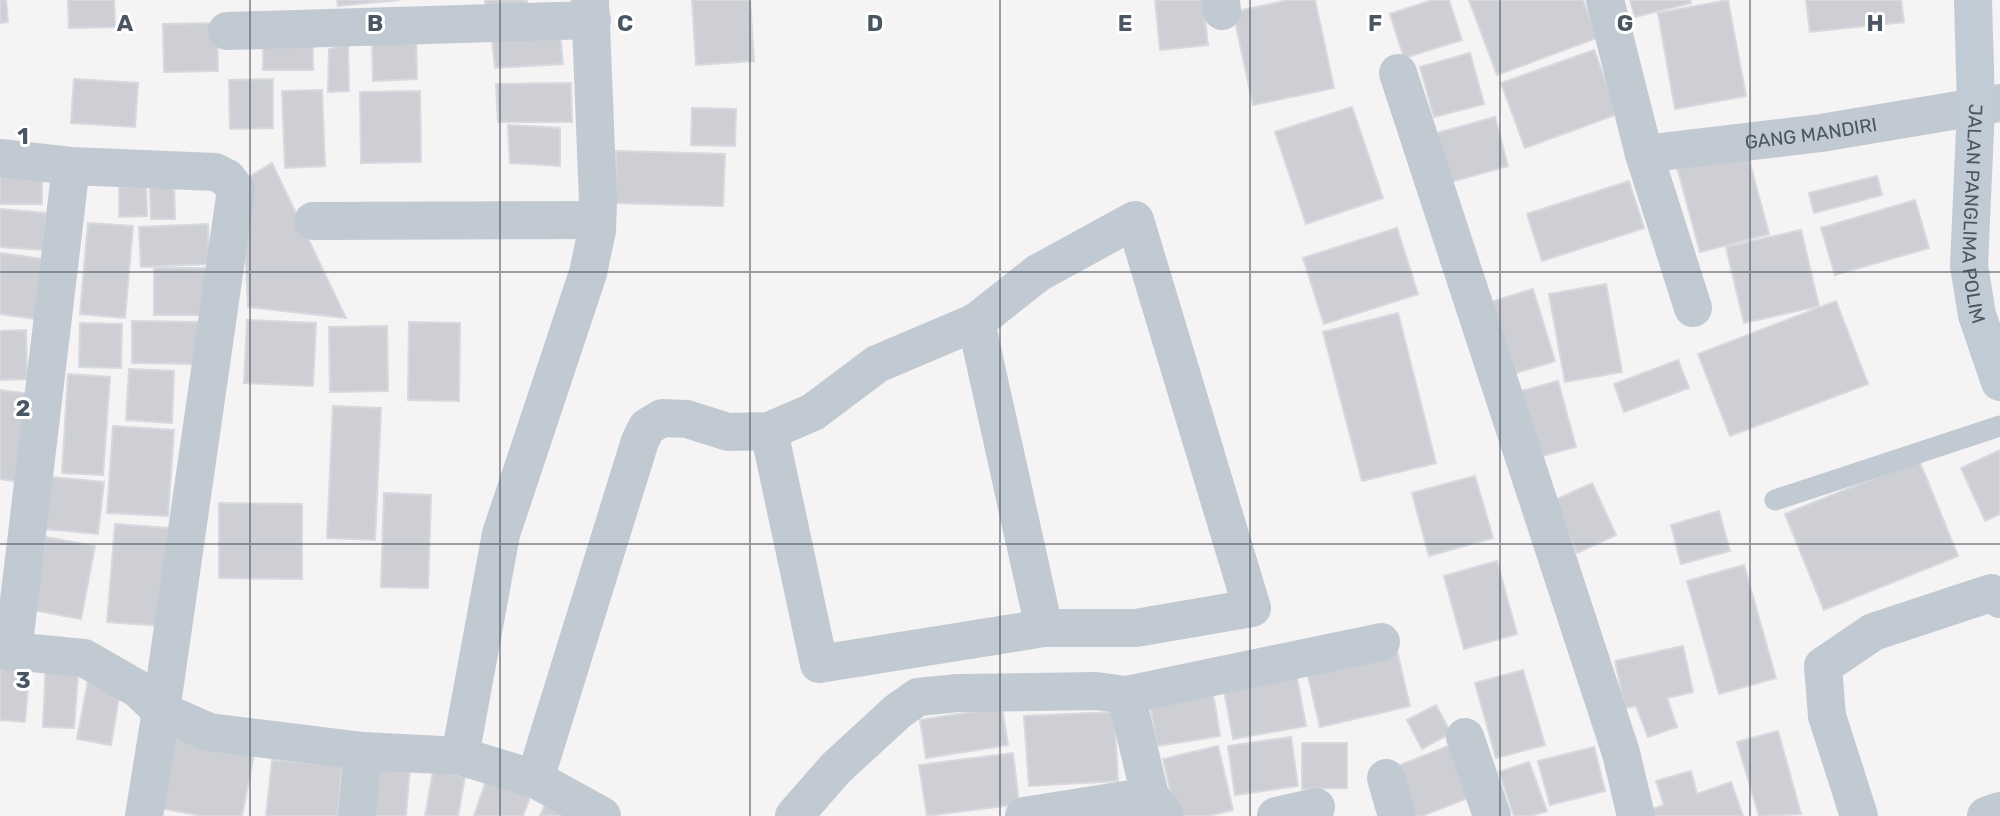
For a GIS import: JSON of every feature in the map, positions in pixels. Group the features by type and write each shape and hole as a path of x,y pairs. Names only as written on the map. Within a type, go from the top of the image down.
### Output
{"street":[{"path":"1605,0 1644,154 1693,308"},
{"name":"JALAN PANGLIMA POLIM","path":"1973,0 1988,105 1970,278 1977,315 2000,382"},
{"path":"227,31 591,10 597,220 588,273 501,534 460,756"},
{"path":"1398,73 1617,740 1636,816"},
{"name":"GANG MANDIRI","path":"1644,154 1821,133 1988,105"},
{"path":"0,158 71,166 215,172 228,178 236,190 162,711 144,816"},
{"path":"71,166 6,650 84,658 138,689 162,711 209,732 363,751 460,756 535,779 603,816"},
{"path":"313,221 597,220"},
{"path":"535,779 640,441 647,427 662,418 687,419 728,432 769,431 813,412 877,364 976,322 1038,273 1135,220 1252,608 1136,628 1044,628 819,664 769,431"},
{"path":"976,322 1044,628"},
{"path":"1859,816 1827,716 1823,666 1873,632 1991,593 2000,599"},
{"path":"793,816 836,768 898,711 918,697 958,693 1096,691 1126,695 1381,642"},
{"path":"1024,816 1157,806 1126,695"},
{"path":"1465,737 1492,816"},
{"path":"357,816 363,751"},
{"path":"1386,778 1397,816"},
{"path":"1276,816 1316,807"},
{"path":"1986,816 2000,811"}],"lane":[{"path":"1775,500 2000,426"}],"building":[{"path":"0,0 6,0 8,22 0,23"},
{"path":"68,0 114,0 115,27 69,28"},
{"path":"337,0 399,0 338,6"},
{"path":"485,0 527,0 527,17 485,17"},
{"path":"692,0 750,0 754,61 696,65"},
{"path":"1155,0 1203,0 1208,45 1160,50"},
{"path":"1288,0 1315,0 1334,88 1253,105 1233,12"},
{"path":"1432,0 1449,0 1462,40 1404,58 1390,14"},
{"path":"1469,0 1583,0 1597,38 1497,75"},
{"path":"1630,0 1690,0 1691,3 1635,17"},
{"path":"1728,0 1746,96 1675,109 1658,13"},
{"path":"1806,0 1901,0 1904,22 1810,32"},
{"path":"217,23 218,71 164,72 163,24"},
{"path":"263,31 313,31 313,70 263,70"},
{"path":"560,33 563,64 495,68 492,40"},
{"path":"416,35 417,79 373,81 372,37"},
{"path":"348,45 349,91 328,92 329,49"},
{"path":"1594,50 1618,114 1525,148 1501,83"},
{"path":"1470,53 1484,104 1434,117 1420,67"},
{"path":"74,79 138,83 135,127 71,123"},
{"path":"273,79 273,128 230,129 229,80"},
{"path":"571,83 572,122 498,122 496,84"},
{"path":"322,90 325,166 285,168 282,91"},
{"path":"420,91 421,162 361,163 360,92"},
{"path":"1352,107 1383,198 1306,224 1275,132"},
{"path":"692,108 736,109 735,146 691,145"},
{"path":"1495,117 1508,166 1450,182 1437,133"},
{"path":"508,125 560,128 560,166 510,163"},
{"path":"1746,148 1769,234 1700,252 1677,167"},
{"path":"616,151 725,154 723,206 615,203"},
{"path":"272,163 346,318 248,307 242,181"},
{"path":"0,166 42,166 42,204 0,204"},
{"path":"1877,176 1882,195 1814,213 1809,193"},
{"path":"1629,181 1644,228 1542,261 1527,214"},
{"path":"119,187 146,187 147,216 119,217"},
{"path":"150,187 174,187 175,219 151,219"},
{"path":"1915,200 1929,248 1835,275 1821,228"},
{"path":"0,209 46,213 43,250 0,247"},
{"path":"88,223 133,226 125,318 80,314"},
{"path":"208,224 209,264 141,267 139,227"},
{"path":"1397,228 1418,294 1324,324 1303,258"},
{"path":"1801,230 1819,306 1744,323 1726,247"},
{"path":"0,253 44,259 36,319 0,314"},
{"path":"154,268 210,268 210,315 154,315"},
{"path":"1606,284 1622,372 1565,382 1549,294"},
{"path":"1533,289 1555,361 1513,374 1491,302"},
{"path":"1836,301 1868,384 1730,436 1698,354"},
{"path":"1398,313 1436,463 1362,481 1323,332"},
{"path":"247,320 316,323 313,386 244,383"},
{"path":"132,321 201,322 201,364 132,363"},
{"path":"409,322 460,323 459,401 408,400"},
{"path":"80,323 122,324 121,368 79,367"},
{"path":"387,326 388,391 330,392 329,327"},
{"path":"26,330 27,379 0,380 0,331"},
{"path":"1678,360 1689,388 1624,412 1614,384"},
{"path":"129,369 174,371 172,423 126,420"},
{"path":"68,374 110,377 103,475 62,473"},
{"path":"1558,381 1576,447 1538,457 1521,391"},
{"path":"0,390 32,394 21,482 0,479"},
{"path":"333,406 381,408 375,540 327,538"},
{"path":"113,426 174,430 168,516 107,513"},
{"path":"2000,450 2000,514 1985,521 1961,468"},
{"path":"1919,460 1958,556 1824,610 1785,514"},
{"path":"1475,476 1493,538 1429,556 1412,493"},
{"path":"51,477 104,482 98,534 46,529"},
{"path":"1592,483 1616,535 1577,553 1553,501"},
{"path":"384,493 431,495 428,588 381,587"},
{"path":"219,503 302,504 302,579 219,578"},
{"path":"1719,511 1730,551 1681,564 1671,525"},
{"path":"115,524 169,528 162,626 107,622"},
{"path":"46,537 95,546 81,619 33,610"},
{"path":"1497,561 1517,634 1464,649 1444,576"},
{"path":"1744,565 1776,678 1719,694 1687,581"},
{"path":"1683,646 1693,692 1667,698 1677,727 1648,737 1636,706 1625,708 1615,661"},
{"path":"1396,647 1410,706 1320,727 1306,668"},
{"path":"0,658 30,661 25,722 0,720"},
{"path":"46,660 79,662 74,728 43,727"},
{"path":"1523,670 1545,745 1496,758 1475,683"},
{"path":"1296,672 1306,726 1233,739 1223,685"},
{"path":"89,675 122,680 111,745 77,739"},
{"path":"1211,681 1220,736 1157,746 1148,692"},
{"path":"1436,705 1451,733 1422,749 1407,720"},
{"path":"1002,707 1008,745 926,758 920,720"},
{"path":"1114,712 1118,781 1029,786 1024,716"},
{"path":"1778,731 1801,814 1759,816 1737,742"},
{"path":"168,737 254,754 242,816 202,816 154,807"},
{"path":"1291,737 1298,786 1235,795 1228,746"},
{"path":"1302,743 1347,743 1347,788 1302,789"},
{"path":"1453,744 1473,796 1422,816 1411,816 1393,768"},
{"path":"1218,746 1233,810 1208,816 1176,816 1163,759"},
{"path":"1594,747 1605,791 1550,805 1538,761"},
{"path":"1013,753 1019,804 927,816 919,765"},
{"path":"272,760 342,766 338,816 266,816"},
{"path":"1529,762 1547,811 1531,816 1514,816 1499,772"},
{"path":"372,763 410,767 406,816 367,816"},
{"path":"433,771 465,777 458,816 425,816"},
{"path":"1691,771 1697,794 1731,782 1743,816 1649,816 1647,811 1664,805 1656,781"},
{"path":"487,778 532,792 523,816 474,816"},
{"path":"546,802 575,816 540,816"}]}
